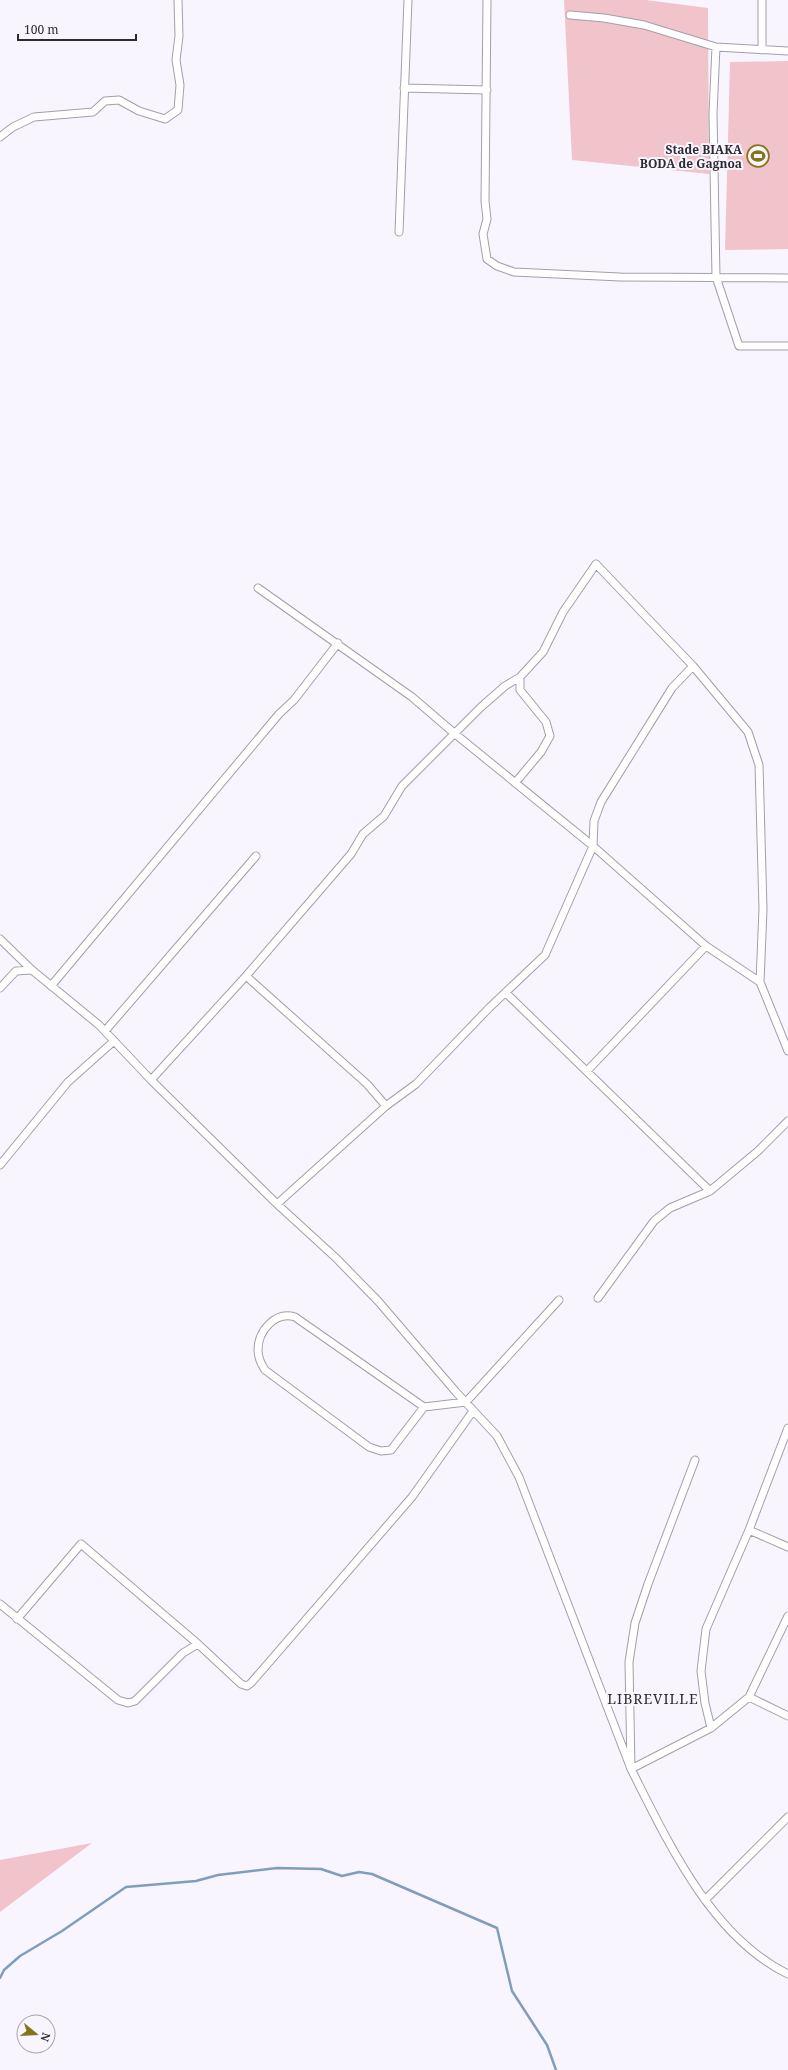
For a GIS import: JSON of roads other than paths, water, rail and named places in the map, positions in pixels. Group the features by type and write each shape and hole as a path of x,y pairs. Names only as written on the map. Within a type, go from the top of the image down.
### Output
{"street":[{"path":"0,137 13,127 34,117 93,112 105,101 120,100 139,111 165,119 178,110 180,85 176,60 179,36 178,0"},
{"path":"399,232 408,0"},
{"path":"488,0 486,90 487,219 483,234 488,259 497,266 514,272 620,277 788,278"},
{"path":"762,0 762,50"},
{"path":"570,15 604,18 644,25 716,47 788,51"},
{"path":"716,47 713,113 716,277 738,346 788,346"},
{"path":"404,88 486,90"},
{"path":"151,1080 246,976 352,854 363,834 384,816 402,786 454,733 505,686 520,677 544,652 563,612 596,564 693,666 748,732 759,765 763,909 760,982 788,1051"},
{"path":"258,588 338,643 412,697 593,846 706,946 760,982"},
{"path":"51,986 279,714 294,700 338,643"},
{"path":"277,1204 386,1106 416,1084 489,1008 545,955 593,846 594,821 601,802 672,688 693,666"},
{"path":"515,783 541,752 550,736 546,722 520,690 520,677"},
{"path":"105,1031 256,856"},
{"path":"0,939 32,970 105,1031 151,1080 277,1204 336,1258 378,1301 473,1411 497,1436 519,1477 631,1769 656,1817 706,1900 726,1926 748,1946 773,1965 788,1974"},
{"path":"586,1071 706,946"},
{"path":"0,988 16,971 32,970"},
{"path":"246,976 367,1084 386,1106"},
{"path":"506,993 710,1191"},
{"path":"0,1166 68,1082 114,1041"},
{"path":"598,1298 654,1221 670,1208 710,1191 758,1151 788,1121"},
{"path":"424,1407 391,1450 381,1450 369,1447 265,1370 260,1362 258,1343 268,1325 276,1318 288,1315 294,1317 424,1407 466,1402 559,1300"},
{"path":"17,1619 81,1544 198,1644 240,1684 247,1686 412,1497 473,1411"},
{"path":"711,1728 704,1703 701,1671 706,1629 749,1530 788,1428"},
{"path":"631,1769 629,1662 635,1623 648,1584 695,1460"},
{"path":"749,1530 788,1547"},
{"path":"0,1604 118,1700 128,1703 135,1701 183,1653 198,1644"},
{"path":"631,1769 711,1728 749,1697 788,1616"},
{"path":"780,1635 788,1638"},
{"path":"749,1697 788,1716"},
{"path":"706,1900 788,1817"}],"waterway":[{"path":"0,1978 4,1970 20,1956 62,1931 126,1887 196,1881 218,1875 277,1868 321,1869 342,1876 359,1872 372,1874 497,1928 512,1991 547,2045 556,2070"}],"place":[{"name":"Stade BIAKA BODA de Gagnoa","path":"758,156"}],"district":[{"name":"LIBREVILLE","path":"653,1698"}]}
